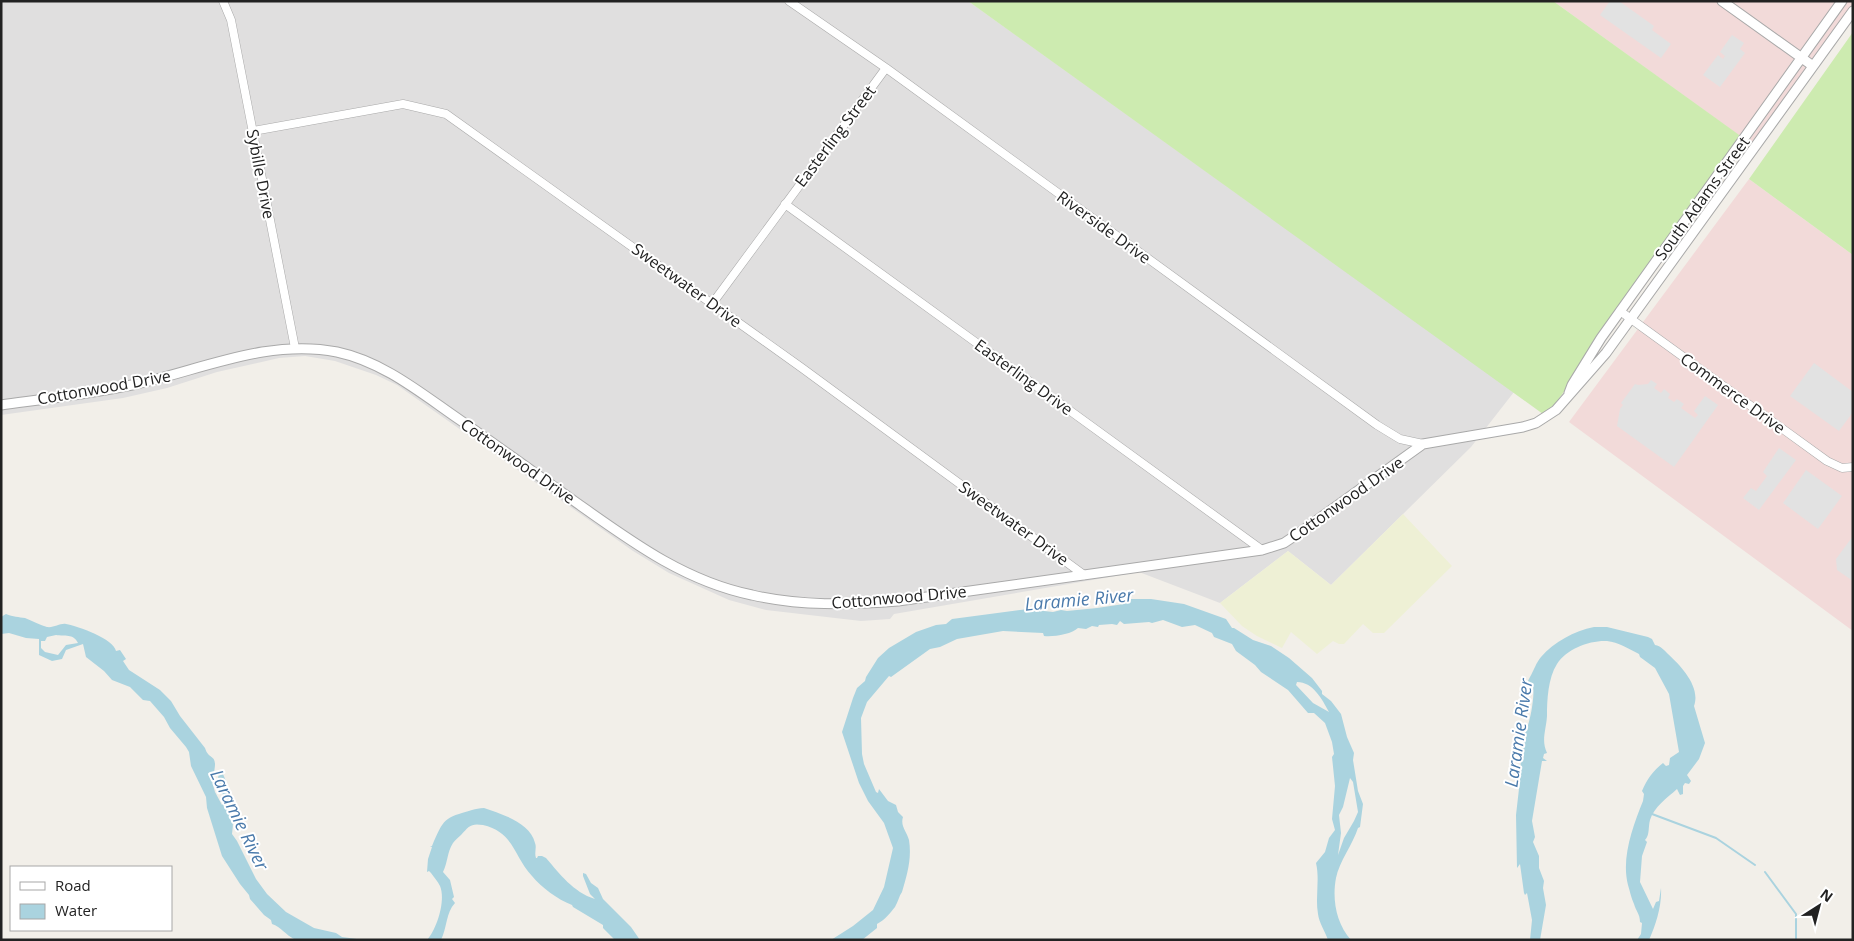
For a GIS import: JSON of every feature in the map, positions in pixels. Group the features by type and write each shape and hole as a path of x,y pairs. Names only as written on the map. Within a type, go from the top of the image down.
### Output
{"street":[{"name":"Sybille Drive","path":"223,1 231,20 295,348"},
{"name":"Riverside Drive","path":"789,1 799,4 1377,425 1400,439 1423,444"},
{"path":"1722,1 1813,66"},
{"name":"South Adams Street","path":"1567,398 1572,385 1594,348 1842,1"},
{"name":"South Adams Street","path":"1536,423 1556,410 1606,353 1853,10"},
{"name":"Easterling Street","path":"712,304 886,68"},
{"name":"Sweetwater Drive","path":"253,131 403,104 446,114 712,304 1084,575"},
{"name":"Easterling Drive","path":"785,204 1262,550"},
{"name":"Commerce Drive","path":"1620,311 1827,461 1842,468 1851,467"},
{"name":"Cottonwood Drive","path":"2,402 107,390 257,353 295,348 340,353 390,373 652,554 691,574 730,590 808,604 864,604 1262,550 1284,543 1423,444 1508,430 1536,423"}],"shaded area":[{"path":"1,1 968,1 1514,392 1471,447 1331,585 1288,551 1220,603 1139,572 894,614 890,619 861,621 766,610 729,600 669,573 633,551 397,385 376,375 335,361 305,356 279,358 217,372 167,388 123,398 1,415"},
{"path":"1553,1 1853,1 1853,15 1758,149"},
{"path":"1610,1 1619,1 1654,26 1652,30 1671,44 1661,58 1600,15"},
{"path":"1732,35 1744,43 1740,49 1745,53 1720,87 1703,75 1718,55 1723,59 1725,56 1720,52"},
{"path":"1749,179 1853,255 1853,631 1569,422"},
{"path":"1814,363 1853,392 1853,412 1839,431 1790,396"},
{"path":"1651,380 1657,384 1654,388 1661,393 1664,389 1670,394 1668,398 1674,402 1677,399 1684,404 1681,408 1695,418 1698,415 1694,411 1705,396 1718,405 1674,467 1617,426 1620,409 1623,405 1621,403 1635,384 1648,384"},
{"path":"1779,448 1796,460 1759,510 1743,498 1751,488 1756,491 1767,476 1763,472"},
{"path":"1806,470 1842,496 1818,529 1783,503"},
{"path":"1853,536 1853,581 1837,570 1836,559"}],"green space":[{"path":"968,1 1553,1 1742,137 1568,386 1555,404 1543,414"},
{"path":"1853,32 1853,255 1749,179"},
{"path":"1403,514 1452,566 1384,633 1373,633 1363,624 1344,644 1333,641 1317,654 1291,632 1282,648 1257,636 1242,626 1220,603 1288,551 1331,585"}],"water":[{"path":"1130,599 1151,599 1184,604 1226,619 1232,628 1253,640 1271,646 1289,658 1312,678 1322,691 1322,694 1331,701 1341,714 1347,737 1354,753 1353,760 1358,791 1363,804 1360,827 1340,866 1335,886 1336,911 1342,926 1351,940 1328,940 1317,908 1318,876 1316,863 1325,852 1329,838 1335,830 1332,819 1335,786 1332,757 1334,754 1325,723 1314,713 1308,713 1288,690 1261,672 1255,665 1236,651 1232,644 1214,637 1212,633 1195,625 1182,627 1163,620 1152,623 1124,624 1120,621 1117,625 1099,625 1098,627 1092,626 1086,629 1078,628 1053,636 1044,636 1043,633 1003,631 957,639 940,647 930,649 891,677 889,676 867,702 861,718 862,754 864,764 876,792 878,793 879,789 888,801 896,805 898,812 903,817 902,823 910,847 907,873 902,892 895,907 877,924 877,928 862,940 831,940 873,910 884,887 893,848 884,823 868,801 859,783 842,732 857,688 865,681 878,658 889,648 916,632 936,625 946,624 952,619 1028,609 1041,609 1053,612 1124,604","holes":["1297,682 1312,688 1329,712 1313,703 1296,685","1350,778 1353,782 1358,812 1344,838 1338,855 1341,833 1339,815 1343,807"]},
{"path":"6,614 25,618 47,627 64,624 72,625 87,630 109,642 116,651 120,650 126,659 123,661 129,670 160,690 171,701 180,716 214,759 214,772 210,774 215,792 222,805 225,800 218,777 219,773 223,774 232,803 232,834 256,879 267,894 286,912 314,928 336,933 342,937 364,940 294,939 272,924 271,920 250,899 222,856 207,808 206,797 191,766 189,752 150,701 143,700 130,687 112,680 86,657 83,644 66,650 62,659 52,661 39,655 39,639 26,638 9,633 1,634 1,617","holes":["56,635 74,638 78,643 66,645 58,655 45,652 41,648 41,641"]},
{"path":"1594,627 1607,627 1648,637 1679,665 1688,677 1695,692 1694,706 1705,743 1699,759 1687,775 1691,781 1683,786 1683,794 1680,795 1677,789 1658,807 1650,820 1645,840 1647,842 1642,856 1640,882 1653,909 1656,902 1659,901 1661,888 1661,901 1649,940 1637,940 1641,934 1642,923 1640,922 1628,885 1626,875 1627,853 1632,831 1643,801 1644,794 1642,791 1644,787 1656,769 1663,763 1666,766 1669,765 1670,758 1679,752 1669,694 1655,668 1640,657 1639,654 1615,643 1600,641 1579,646 1561,659 1554,670 1549,689 1544,740 1547,753 1544,754 1543,758 1547,761 1542,761 1532,821 1535,837 1533,842 1539,856 1539,868 1544,881 1543,888 1546,905 1540,940 1530,940 1532,920 1527,893 1525,895 1524,893 1520,864 1517,868 1516,815 1522,732 1525,733 1530,717 1533,686 1528,688 1524,706 1524,691 1538,662 1546,652 1565,638 1579,631"},
{"path":"484,808 521,824 532,836 536,845 536,858 542,856 546,858 574,887 595,899 590,894 583,876 583,873 586,874 591,883 598,888 603,899 631,927 640,940 615,940 603,928 603,925 540,885 526,869 512,846 501,833 493,828 476,824 468,827 451,846 443,872 450,880 454,897 452,899 455,903 450,911 441,940 427,940 440,914 442,899 439,884 429,871 427,872 428,859 432,847 430,846 432,846 446,820 456,815"}],"waterway":[{"path":"1652,814 1716,838 1755,865"},
{"path":"1765,872 1796,914 1796,940"}],"water label":[{"name":"Laramie River","path":"1079,600"},
{"name":"Laramie River","path":"1519,733"},
{"name":"Laramie River","path":"239,820"}]}
